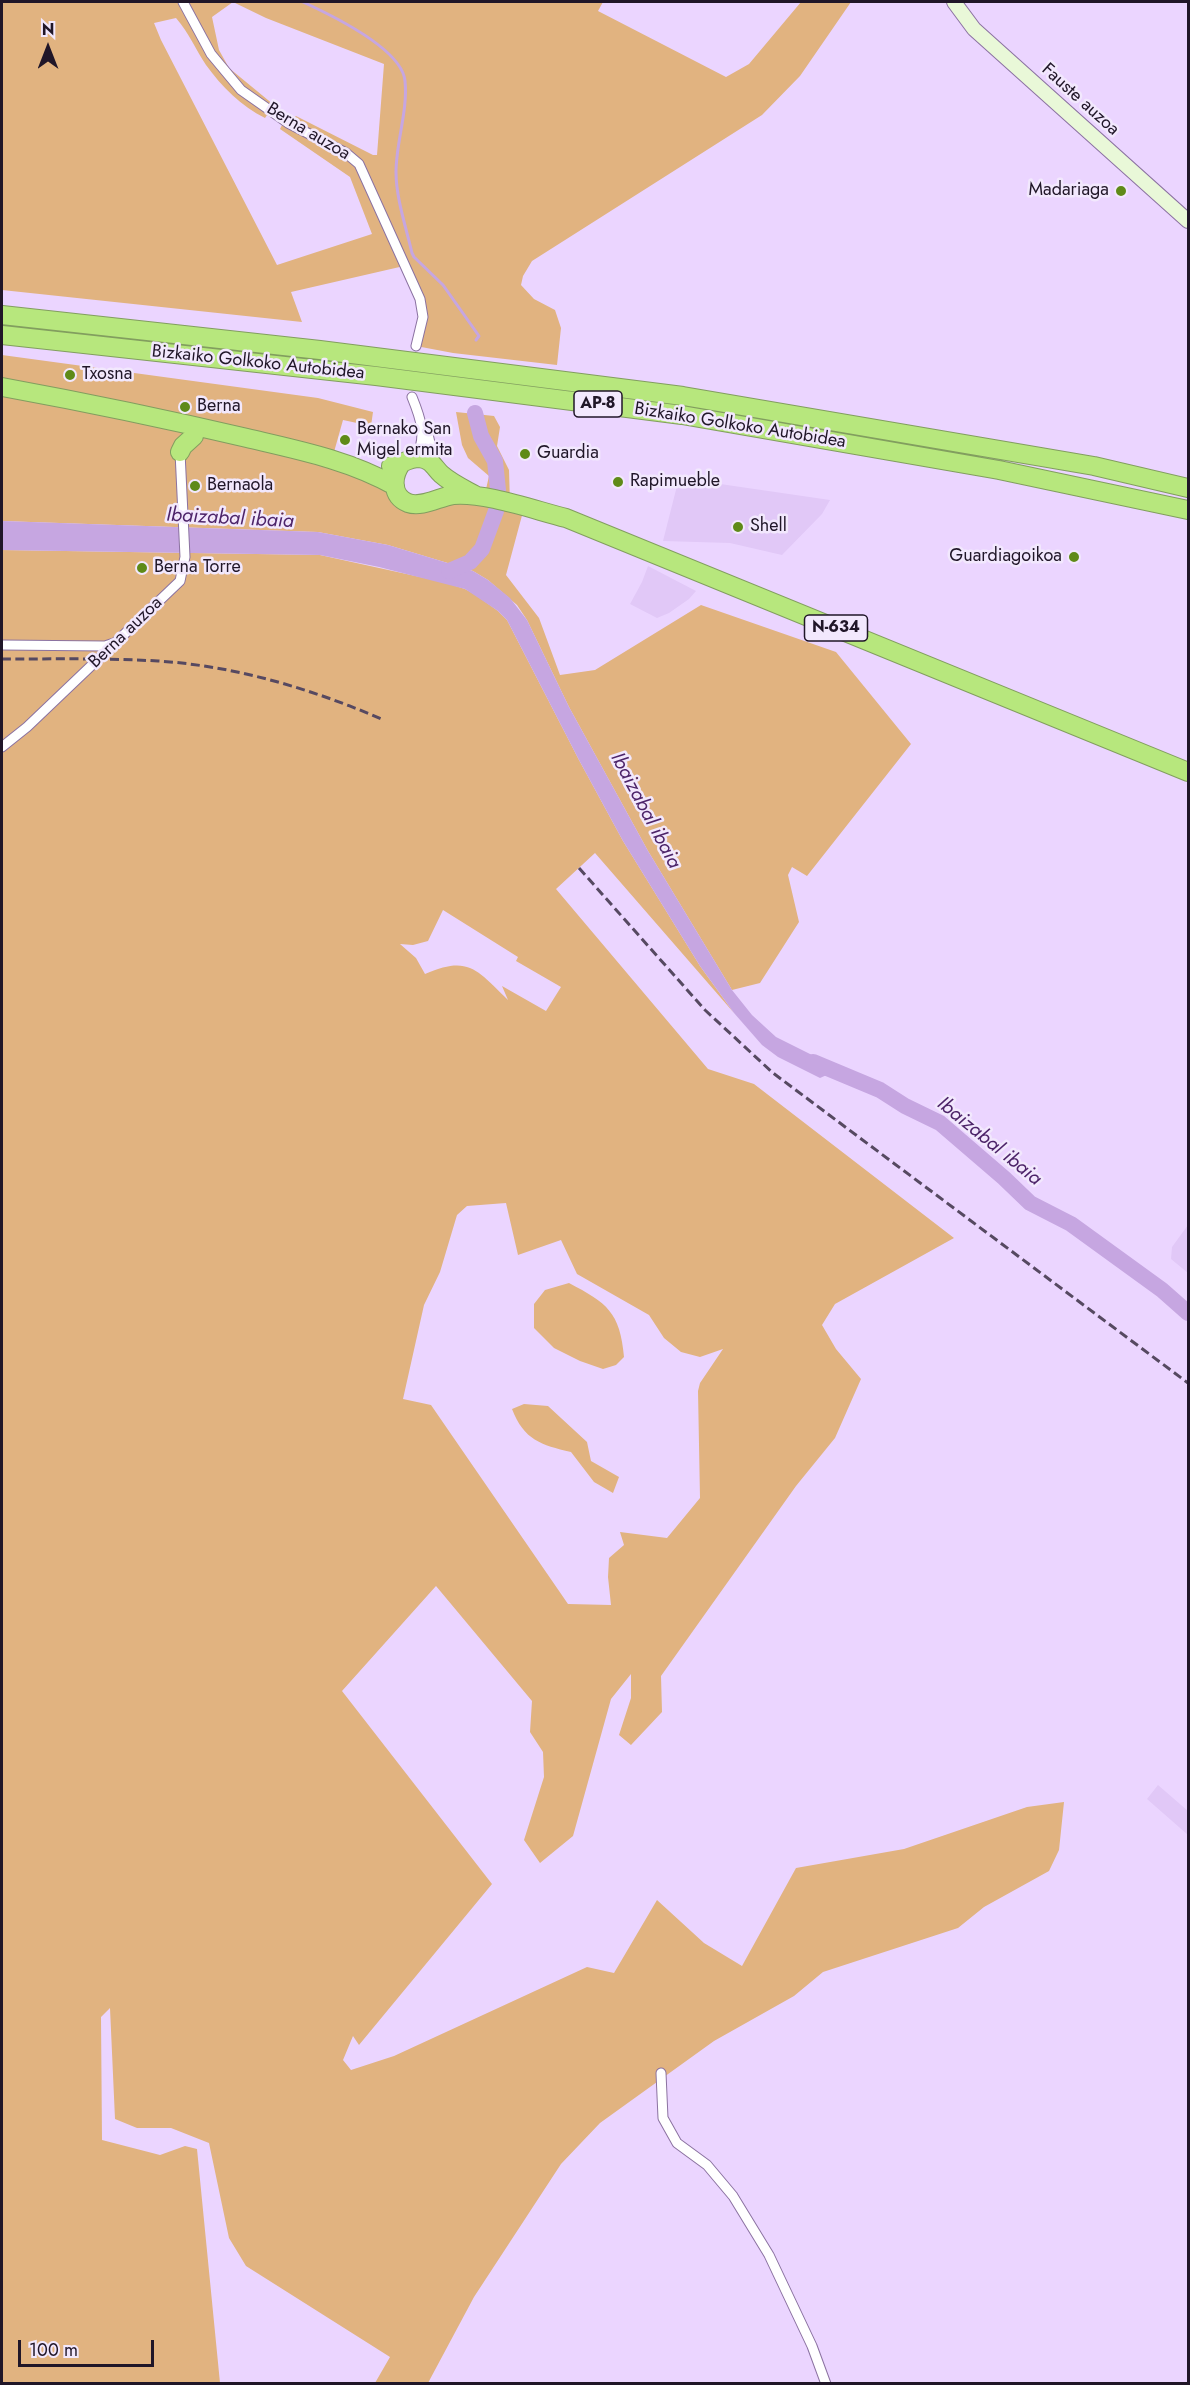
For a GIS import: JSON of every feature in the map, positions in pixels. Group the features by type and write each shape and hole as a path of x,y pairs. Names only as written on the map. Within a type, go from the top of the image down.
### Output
{"highway":[{"name":"Bizkaiko Golkoko Autobidea","path":"2,315 320,350 683,396 1083,464 1188,488"},
{"name":"Bizkaiko Golkoko Autobidea","path":"2,335 376,376 682,415 999,470 1188,510"},
{"name":"N-634","path":"2,387 144,413 350,464 375,466 408,461 430,461 437,470 479,497"},
{"path":"144,413 185,434 214,438 238,436"},
{"path":"180,452 185,434"},
{"path":"394,486 394,478 408,461"},
{"name":"N-634","path":"350,464 394,486 398,494 409,503 416,504 455,495 479,497 566,518 1188,772"},
{"path":"431,500 440,488 437,470"}],"street":[{"name":"Berna auzoa","path":"183,2 211,54 241,90 288,123 346,153 359,164 420,299 423,317 416,346"},
{"name":"Fauste auzoa","path":"954,2 974,29 1188,221"},
{"path":"412,397 427,428 437,470"},
{"path":"408,461 423,437 422,421"},
{"name":"Berna auzoa","path":"2,747 27,727 180,581 185,557 184,518 179,474 180,452"},
{"path":"2,645 105,646 118,640"},
{"path":"661,2073 663,2118 677,2143 707,2166 733,2196 774,2265 812,2346 826,2384"}],"shaded area":[{"path":"2,2 233,2 603,2 598,11 726,77 749,64 801,2 851,2 800,76 762,115 532,261 523,276 521,285 534,299 555,310 561,328 557,365 453,353 416,346 423,317 404,266 291,292 302,322 2,290","holes":["233,2 266,18 384,64 377,155 296,116 282,125 280,129 350,177 372,234 277,265 154,23 176,18 219,81 240,102 265,118 274,105 229,68 219,50 212,17"]},
{"path":"2,355 318,398 373,412 371,426 343,420 334,452 402,499 484,498 489,476 468,458 462,445 456,412 494,416 500,427 497,446 509,470 510,504 524,508 506,575 539,618 560,675 595,670 701,605 836,652 911,744 807,876 792,867 788,875 799,922 760,983 732,990 648,851 569,707 527,620 517,605 488,580 473,571 388,545 318,532 2,521"},
{"name":"Shell","path":"679,478 830,500 822,514 782,555 730,543 663,541"},
{"path":"2,521 318,532 388,545 473,571 488,580 510,598 527,620 569,707 648,851 732,990 752,1015 776,1037 840,1069 820,1078 778,1057 762,1045 734,1013 700,966 623,841 507,620 498,611 465,589 320,555 2,550"},
{"path":"2,550 320,555 465,589 498,611 507,620 623,841 700,966 734,1013 595,853 556,889 708,1069 754,1084 954,1238 835,1304 822,1325 836,1349 861,1379 835,1438 796,1486 661,1676 662,1712 631,1745 619,1735 631,1698 631,1674 611,1699 573,1836 540,1863 524,1840 544,1777 543,1752 530,1732 532,1701 436,1586 342,1691 492,1884 359,2045 353,2036 343,2060 351,2070 394,2056 587,1967 614,1973 657,1900 704,1943 742,1966 796,1868 904,1849 1027,1807 1064,1802 1059,1850 1049,1871 984,1907 958,1928 823,1972 794,1996 714,2041 600,2123 561,2164 474,2297 428,2383 375,2383 390,2357 246,2266 229,2238 209,2143 171,2128 137,2128 115,2119 110,2008 101,2017 102,2140 160,2155 185,2146 197,2149 220,2383 2,2384","holes":["443,910 518,957 516,961 561,987 546,1011 502,986 508,1000 480,974 462,966 440,968 425,974 416,958 400,944 413,945 428,941","506,1203 518,1255 561,1240 577,1274 649,1315 664,1338 681,1352 700,1357 723,1349 700,1383 698,1391 700,1498 667,1538 620,1532 624,1545 609,1558 608,1577 611,1605 568,1604 431,1405 403,1399 424,1305 440,1272 457,1215 467,1206"]},
{"path":"648,566 696,591 669,613 657,618 630,604"},
{"path":"1188,1225 1188,1273 1171,1259 1172,1247"},
{"path":"569,1283 602,1303 615,1319 624,1357 616,1365 603,1369 580,1361 554,1348 534,1328 534,1304 545,1290"},
{"path":"524,1404 548,1406 587,1442 591,1461 619,1477 613,1493 594,1482 571,1452 535,1440 522,1428 512,1409"},
{"path":"1158,1785 1188,1811 1188,1835 1147,1799"}],"waterway":[{"path":"303,2 363,34 391,56 401,69 405,81 405,92 396,182 412,253 443,285 479,336 476,340"},
{"path":"475,413 481,436 495,461 498,490"},
{"path":"449,571 470,562 482,549 496,511"},
{"name":"Ibaizabal ibaia","path":"813,1062 880,1090 905,1106 940,1123 1030,1203 1071,1224 1162,1290 1188,1313"}],"railway":[{"path":"2,659 138,660 216,668 301,689 384,720"},
{"path":"579,868 705,1010 773,1073 1188,1383"}],"place":[{"name":"Madariaga","path":"1121,191"},
{"name":"Txosna","path":"70,375"},
{"name":"Berna","path":"185,407"},
{"name":"Bernako San Migel ermita","path":"345,440"},
{"name":"Guardia","path":"525,454"},
{"name":"Rapimueble","path":"618,482"},
{"name":"Bernaola","path":"195,486"},
{"name":"Shell","path":"738,527"},
{"name":"Guardiagoikoa","path":"1074,557"},
{"name":"Berna Torre","path":"142,568"}]}
